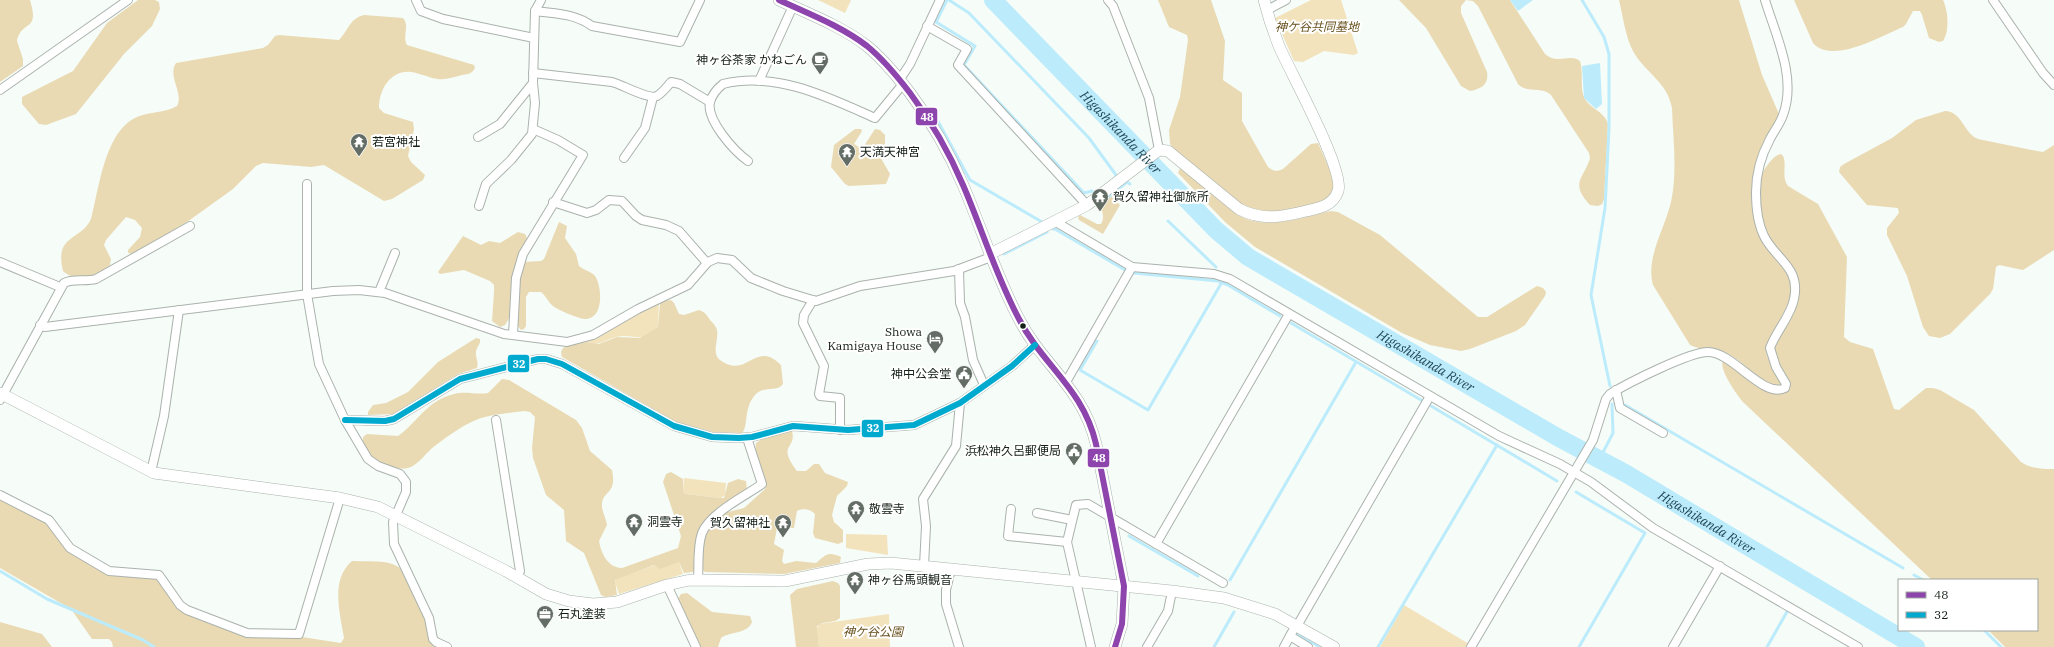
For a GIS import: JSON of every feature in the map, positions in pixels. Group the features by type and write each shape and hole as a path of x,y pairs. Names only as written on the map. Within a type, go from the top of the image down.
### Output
{"street":[{"path":"0,90 128,0"},
{"path":"416,0 421,11 443,20 534,38"},
{"path":"478,206 486,184 530,138 533,129 535,103 533,73 535,11 541,0"},
{"path":"535,11 556,14 561,13 582,18 592,26 680,42 700,0"},
{"path":"779,0 830,23 856,38 879,57 901,82 927,118 955,167 1019,319 1035,345 1066,382 1082,405 1093,430 1124,586 1122,624 1115,647"},
{"path":"748,161 736,152 719,129 710,110 710,102 723,84 764,80 819,93 875,118 901,82 940,0"},
{"path":"1108,0 1113,6 1149,98 1157,151"},
{"path":"40,325 45,327 346,290 379,292 398,296 504,334 558,341 585,339 663,296 688,285 707,263 717,258 732,260 751,278 783,291 813,300 820,300 860,286 959,269 991,255 1087,205 1157,151 1168,151 1239,209 1257,216 1276,218 1321,208 1334,198 1338,191 1338,175 1310,108 1278,45 1266,5 1286,0"},
{"path":"1472,647 1593,440 1606,399 1610,394 1688,356 1708,352 1728,358 1764,386 1774,389 1785,388 1786,384 1776,367 1770,348 1794,299 1795,284 1791,270 1764,237 1759,224 1756,207 1756,189 1760,166 1770,139 1783,114 1788,94 1787,73 1766,0"},
{"path":"1996,1 2043,73 2054,85"},
{"path":"759,81 792,6"},
{"path":"928,26 967,49 958,65 1087,205"},
{"path":"533,73 612,82 653,97 659,94 671,82 680,84 710,102"},
{"path":"478,137 500,124 533,83"},
{"path":"624,158 645,128 653,97"},
{"path":"513,335 518,266 529,243 553,202 583,155 558,140 533,129"},
{"path":"307,184 307,294 319,364 345,420 372,463 400,474 406,482 406,492 395,515 392,533 397,554 429,618 433,639 448,647"},
{"path":"553,202 587,213 596,210 609,200 622,202 642,220 666,225 679,231 707,263"},
{"path":"1056,222 1132,267 1220,275 1230,279 1499,436 1576,470 1653,528 1858,647"},
{"path":"190,226 96,279 83,282 68,281 60,287 1,396 151,472 164,476 340,498 366,503 395,515 558,598 587,604 617,602 667,585 698,579 785,581 871,564 891,563 1210,595 1263,609 1297,625 1334,647"},
{"path":"379,292 395,253"},
{"path":"0,262 60,287"},
{"path":"1066,382 1132,267"},
{"path":"959,269 960,303 966,317 973,360 984,385"},
{"path":"813,300 813,304 805,311 803,323 824,366 819,394 820,396 840,398 840,430"},
{"path":"151,472 165,410 179,310"},
{"path":"1156,544 1289,314"},
{"path":"345,420 386,421 394,419 460,379 529,361 546,359 562,364 674,426 712,437 747,438 793,426 840,430 914,425 960,403 1012,366 1035,345"},
{"path":"1616,390 1620,408 1663,433"},
{"path":"1284,647 1430,396"},
{"path":"924,566 926,526 923,499 956,446 960,403"},
{"path":"496,420 520,571 517,578"},
{"path":"698,579 700,540 706,526 717,515 762,484 747,438"},
{"path":"0,495 49,520 70,548 109,571 159,575 178,601 187,610 247,633 300,634 340,498"},
{"path":"1091,647 1067,542 1076,505 1088,504 1223,583"},
{"path":"1012,509 1008,536 1067,542"},
{"path":"1037,513 1072,520"},
{"path":"1673,647 1720,566"},
{"path":"951,569 946,590 946,604 959,647"},
{"path":"667,585 696,647"},
{"path":"1147,647 1168,611 1172,591"},
{"path":"1290,636 1308,647"}],"green space":[{"path":"818,0 851,0 845,13"},
{"name":"神ケ谷共同墓地","path":"1311,0 1341,0 1358,53 1354,55 1324,51 1303,62 1294,61 1275,18"},
{"path":"659,302 658,327 647,336 622,336 599,343 586,342"},
{"path":"684,478 726,483 725,495 721,498 685,494 683,491"},
{"path":"846,534 887,535 888,555 846,548"},
{"path":"679,562 683,574 619,594 615,582 616,579 655,565"},
{"path":"1404,605 1469,644 1467,647 1380,647"},
{"name":"神ケ谷公園","path":"889,614 890,647 819,647 817,629 819,624"}],"shaded area":[{"path":"0,0 30,0 33,10 33,17 32,22 19,34 17,41 23,59 23,66 0,82"},
{"path":"138,0 155,0 159,2 160,9 152,26 124,54 76,114 46,125 39,124 22,104 22,97 73,71 107,23"},
{"path":"1158,0 1211,0 1225,41 1223,80 1242,93 1242,121 1268,167 1275,171 1279,171 1311,144 1318,143 1333,177 1333,190 1330,195 1320,203 1275,212 1258,211 1242,205 1174,149 1170,144 1169,130 1180,97 1188,40 1187,35 1169,27"},
{"path":"1399,0 1466,0 1461,6 1461,13 1487,72 1486,83 1478,89 1470,91 1461,86 1426,28"},
{"path":"1466,0 1510,0 1545,54 1554,59 1572,58 1580,61 1582,70 1583,95 1591,105 1604,116 1608,124 1604,199 1602,204 1598,206 1590,205 1580,191 1580,181 1590,158 1589,153 1551,95 1543,91 1526,89 1518,84 1478,6 1473,1"},
{"path":"1619,0 1739,0 1762,75 1779,114 1752,189 1755,225 1761,239 1787,272 1791,285 1791,298 1766,347 1767,356 1782,384 1780,386 1765,381 1728,354 1718,350 1699,348 1690,345 1653,285 1651,274 1654,252 1672,197 1674,152 1672,108 1661,84 1638,59 1630,45"},
{"path":"1794,0 1943,0 1947,15 1947,32 1943,41 1939,42 1929,38 1920,11 1913,11 1903,27 1870,42 1844,50 1832,51 1821,49 1813,43"},
{"path":"364,15 403,18 406,24 405,38 407,45 474,65 475,68 470,73 444,79 438,79 411,72 397,74 387,82 381,94 379,108 384,113 413,122 414,129 408,156 411,162 425,175 423,180 392,199 384,201 324,165 311,167 263,163 256,166 233,189 187,222 133,254 128,253 128,250 140,237 142,228 135,220 126,217 106,240 104,245 111,259 110,265 106,269 87,277 74,277 63,271 61,259 62,250 65,244 87,226 91,219 104,164 115,138 123,127 138,116 172,109 177,106 179,95 173,74 176,63 263,48 268,45 275,36 279,35 339,40 355,19"},
{"path":"1945,111 1951,112 1955,115 1969,133 1978,139 2043,152 2054,145 2054,250 2023,270 1999,265 1996,267 1993,289 1990,294 1950,334 1940,338 1929,336 1923,327 1907,276 1887,235 1887,228 1899,213 1898,208 1867,205 1839,172 1840,167 1844,164 1892,138 1916,120"},
{"path":"855,129 861,129 862,131 854,144 861,148 864,146 875,129 880,130 885,135 885,144 879,148 878,153 890,174 886,184 849,186 845,184 831,167 834,145"},
{"path":"1781,154 1784,160 1785,178 1788,186 1818,204 1847,257 1844,337 1850,342 1873,349 1894,409 1899,410 1926,388 1940,390 1974,410 2021,462 2037,468 2054,469 2054,647 2005,647 1989,631 2038,631 2038,579 1931,579 1744,403 1729,382 1723,370 1723,361 1762,389 1780,393 1788,391 1790,384 1779,365 1774,348 1797,301 1799,293 1798,278 1793,267 1770,241 1763,223 1760,204 1760,184 1764,170 1778,155"},
{"path":"1180,168 1235,213 1246,219 1270,223 1295,220 1331,211 1338,212 1380,235 1478,317 1487,317 1537,286 1543,288 1546,292 1545,296 1525,325 1516,331 1461,351 1430,345 1402,333 1255,247 1225,222 1178,173"},
{"path":"1110,195 1120,205 1103,234 1079,220 1078,217 1080,215 1097,224 1101,224 1103,215 1101,205 1104,199"},
{"path":"559,222 567,226 565,238 576,254 579,266 595,276 600,293 599,307 593,317 584,319 556,308 541,292 529,292 526,297 526,326 521,330 517,325 519,279 524,262 541,261 544,259"},
{"path":"518,232 525,234 527,238 510,317 505,325 500,327 492,321 494,285 490,281 464,270 440,274 438,272 463,236 481,245 489,241 500,243"},
{"path":"671,300 679,314 684,315 699,310 707,315 717,330 716,354 720,360 730,365 738,366 758,357 764,356 772,358 781,365 783,384 777,388 762,390 755,395 751,400 747,411 745,426 742,433 713,432 676,422 562,357 561,352 563,348 567,346 586,342 599,344 617,337 640,338 658,327 660,304 663,301"},
{"path":"476,338 480,339 476,351 478,364 477,368 458,374 393,414 368,415 368,412 373,405 386,403 408,392 438,362"},
{"path":"502,379 509,380 576,420 582,428 590,451 612,470 612,488 603,499 602,503 607,525 599,541 603,555 609,563 617,567 622,568 678,548 681,536 663,482 666,474 671,472 683,479 683,491 685,494 721,498 724,498 728,483 738,479 746,481 747,490 709,519 693,572 684,573 679,562 660,569 654,565 615,580 617,595 605,597 601,595 584,553 566,541 564,510 546,495 533,458 532,448 535,417 530,412 524,411 475,420 446,437 416,464 408,468 401,469 378,461 363,444 363,437 367,434 398,436 430,406 444,397 458,393 488,393"},
{"path":"792,431 793,437 788,448 788,456 797,471 806,471 814,464 819,464 825,473 848,482 847,486 837,496 832,515 834,522 843,530 843,542 838,544 815,538 813,533 815,514 804,509 797,511 794,528 777,528 774,544 784,550 782,561 784,564 796,561 816,563 830,554 841,557 840,563 784,574 705,572 702,569 703,541 708,527 724,513 744,508 765,489 764,478 757,455 756,443 765,437"},
{"path":"0,499 47,523 68,551 108,575 157,578 185,613 246,637 302,637 341,643 344,638 338,597 341,578 345,569 352,561 393,564 402,570 439,647 113,647 112,642 109,639 92,639 71,609 0,568"},
{"path":"833,581 838,583 840,586 840,618 838,620 823,623 817,626 819,647 796,647 790,595 797,589"},
{"path":"687,593 712,612 750,616 752,622 747,629 721,638 718,647 699,647 679,605 678,599 681,594"},
{"path":"0,622 42,634 52,647 0,647"}],"water":[{"path":"1510,0 1533,0 1518,11"},
{"path":"1600,63 1602,104 1596,109 1584,98 1582,66"}],"waterway":[{"path":"947,0 936,22 975,46 964,65 1084,193 1092,191 1094,193"},
{"path":"949,0 969,13 1089,138 1116,175"},
{"name":"Higashikanda River","path":"993,0 1216,230 1248,257 1559,438 1625,473 1916,647"},
{"path":"1582,0 1604,37 1609,54 1609,129 1605,208 1591,295 1610,386"},
{"path":"934,114 970,180 1042,222"},
{"path":"1101,201 1102,202 1127,182 1130,184"},
{"path":"1168,221 1216,267"},
{"path":"1053,229 1125,270"},
{"path":"1004,254 1047,232"},
{"path":"1134,273 1218,281 1228,285 1280,316"},
{"path":"1097,341 1080,370 1148,410 1222,282"},
{"path":"1291,323 1421,400"},
{"path":"1230,580 1356,362"},
{"path":"1599,460 1613,433 1612,404"},
{"path":"1625,405 1903,568"},
{"path":"1431,406 1557,481"},
{"path":"1378,647 1497,445"},
{"path":"1576,492 1645,533 1579,647"},
{"path":"1129,536 1198,576"},
{"path":"0,571 47,599 143,640 154,647"},
{"path":"1914,575 1921,579"},
{"path":"1767,647 1788,610"},
{"path":"1214,647 1234,612"},
{"path":"1985,631 2001,647"},
{"path":"1297,634 1320,647"}],"transit line":[{"name":"48","path":"779,0 846,32 867,46 885,63 910,93 946,149 958,173 1003,286 1019,319 1039,350 1062,378 1082,407 1090,424 1096,444 1124,586 1122,624 1115,647"},
{"name":"32","path":"345,420 385,421 394,419 460,379 538,359 546,359 562,364 674,426 712,437 752,437 793,426 848,430 914,425 960,403 1012,366 1035,345"}],"place":[{"name":"神ヶ谷茶家 かねごん","path":"820,75"},
{"name":"若宮神社","path":"359,157"},
{"name":"天満天神宮","path":"847,167"},
{"name":"賀久留神社御旅所","path":"1100,212"},
{"name":"Showa Kamigaya House","path":"935,354"},
{"name":"神中公会堂","path":"964,389"},
{"name":"浜松神久呂郵便局","path":"1074,466"},
{"name":"敬雲寺","path":"856,524"},
{"name":"洞雲寺","path":"634,537"},
{"name":"賀久留神社","path":"783,538"},
{"name":"神ヶ谷馬頭観音","path":"855,595"},
{"name":"石丸塗装","path":"545,629"}]}
